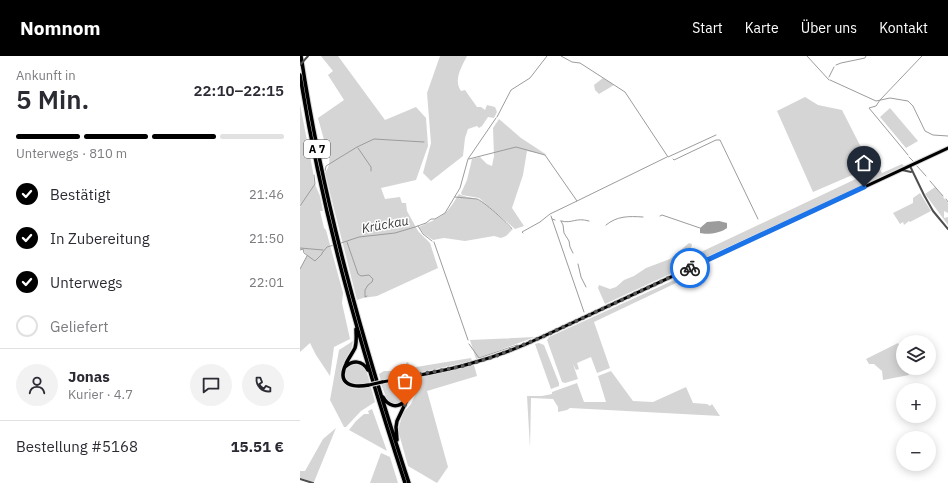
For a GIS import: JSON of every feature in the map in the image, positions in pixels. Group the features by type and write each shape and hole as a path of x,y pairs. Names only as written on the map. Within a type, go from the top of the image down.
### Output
{"highway":[{"name":"A 7","path":"301,56 318,157 336,244 380,393 409,483"},
{"name":"A 7","path":"300,75 317,170 355,322 405,483"},
{"path":"355,322 356,344 344,368 343,377 345,382 349,385 369,385"},
{"path":"344,368 348,364 354,362 362,363 367,368 372,380"},
{"path":"399,451 396,425 407,399 406,377"},
{"path":"396,379 406,385"},
{"path":"380,393 386,402 393,406 401,405 407,399"}],"main road":[{"path":"369,385 473,363 496,356 542,337 948,148"}],"street":[{"path":"300,65 308,56"},
{"path":"910,166 912,173 933,211 948,229"},
{"path":"901,170 912,173"},
{"path":"300,479 313,483"}],"shaded area":[{"path":"321,56 338,56 385,120 416,107 426,118 428,146 416,180 381,188 385,199 400,197 402,203 406,203 407,211 418,231 430,243 438,268 377,296 357,300 325,173 329,164 329,156 318,118 344,100 328,75 333,71"},
{"path":"440,56 467,56 458,78 461,91 465,90 477,107 481,107 485,110 487,105 495,107 497,112 494,118 488,117 479,128 477,126 468,129 465,138 463,156 431,181 423,173 431,143 427,93"},
{"path":"603,78 614,85 599,94 595,90 594,85"},
{"path":"805,97 818,105 842,110 871,167 813,192 777,111"},
{"path":"300,104 314,182 320,196 323,211 320,211 343,293 342,303 350,339 334,347 330,376 310,343 300,352 300,269 307,256 303,249 300,249"},
{"path":"890,108 918,141 906,148 880,117"},
{"path":"499,119 521,138 547,155 527,151 523,175 512,208 524,226 515,229 479,198 462,195 461,193 467,180 472,159 480,157 487,164 492,166 494,156 493,128"},
{"path":"902,164 904,166 605,304 598,288 599,285 610,289 616,287 624,280 634,276 646,268 670,259 689,243 692,244 691,249 684,260 879,168 882,173"},
{"path":"935,187 948,203 948,213 944,211 944,218 948,217 948,225 925,194"},
{"path":"920,193 931,211 910,222 909,221 904,225 903,222 900,224 893,213 913,203 913,198"},
{"path":"459,194 481,201 496,213 512,230 506,236 501,238 494,236 465,241 444,238 433,240 424,234 419,227 443,215"},
{"path":"719,221 727,223 727,228 714,233 700,233 700,228 707,222"},
{"path":"694,271 695,274 594,322 610,368 597,373 591,357 577,363 579,369 576,370 573,364 578,379 565,383 562,382 547,340 549,337"},
{"path":"535,337 476,359 470,340"},
{"path":"353,341 350,352 341,370 342,380 346,385 354,389 371,387 375,402 361,411 346,427 344,427 330,400 339,350"},
{"path":"539,343 544,345 559,383 559,386 551,389 535,344"},
{"path":"896,344 896,375 909,375 883,380 882,371 874,364 869,364 866,359"},
{"path":"471,358 472,361 381,381 379,374 384,371 406,371 406,363 408,362 410,368"},
{"path":"350,363 359,363 366,370 370,383 360,385 348,383 344,373"},
{"path":"474,365 477,376 427,391 448,467 437,483 408,466 398,430 403,413 411,404 416,393 413,391 409,383 409,379"},
{"path":"611,371 633,401 653,402 686,387 693,403 707,404 710,406 712,404 720,416 570,408 558,412 558,407 553,399 531,398 530,448 527,396 552,394 552,392 577,383 584,402 606,402 598,376"},
{"path":"402,382 405,386 407,396 405,400 397,406 388,402 381,384"},
{"path":"372,409 387,451 349,430 356,421 364,414 369,414 368,411"},
{"path":"336,428 314,482 300,478 300,471 305,471 323,439"},
{"path":"381,453 390,457 398,483 370,483"}],"waterway":[{"name":"Krückau","path":"497,117 511,90 530,78 547,56"},
{"path":"561,56 572,62 580,63 625,92 668,157 716,135"},
{"path":"807,56 829,80"},
{"path":"836,65 865,58 866,56"},
{"path":"908,155 869,108 876,106 922,56"},
{"path":"829,77 834,67"},
{"path":"830,80 876,101 890,98 908,101 913,106 925,131 933,135 948,136"},
{"name":"Krückau","path":"341,243 359,237 395,233 426,223 431,219 435,219 445,213 460,188 468,159 496,118"},
{"path":"325,171 326,166 357,147 374,139 424,142"},
{"path":"673,159 674,160 716,140 720,140 758,219"},
{"path":"469,159 516,147 545,155 577,201 550,214 540,222 522,232 523,233"},
{"path":"358,148 371,167 371,171"},
{"path":"577,201 667,157"},
{"path":"909,157 913,161"},
{"path":"917,166 926,176"},
{"path":"300,206 315,184 314,175"},
{"path":"930,181 943,196"},
{"path":"455,197 480,200 512,229"},
{"path":"660,216 662,215 700,228"},
{"path":"551,216 552,219 555,220"},
{"path":"606,225 623,217 643,217"},
{"path":"552,219 584,312"},
{"path":"561,221 564,233 569,241 573,253"},
{"path":"561,221 589,221"},
{"path":"418,226 423,234 432,241"},
{"path":"347,242 358,274 361,276 369,275 373,279 365,290 365,297 367,296"},
{"path":"434,242 468,340"},
{"name":"Krückau","path":"300,250 303,249 304,253 315,261 327,247 334,245"},
{"path":"300,248 323,250"},
{"path":"300,269 307,256"},
{"path":"578,264 581,277 586,287"},
{"path":"469,344 479,358 517,345"}],"way so far":[{"path":"405,405 408,395 406,377 463,366 496,356 542,337 690,268"}],"route":[{"path":"690,268 864,187"}]}
